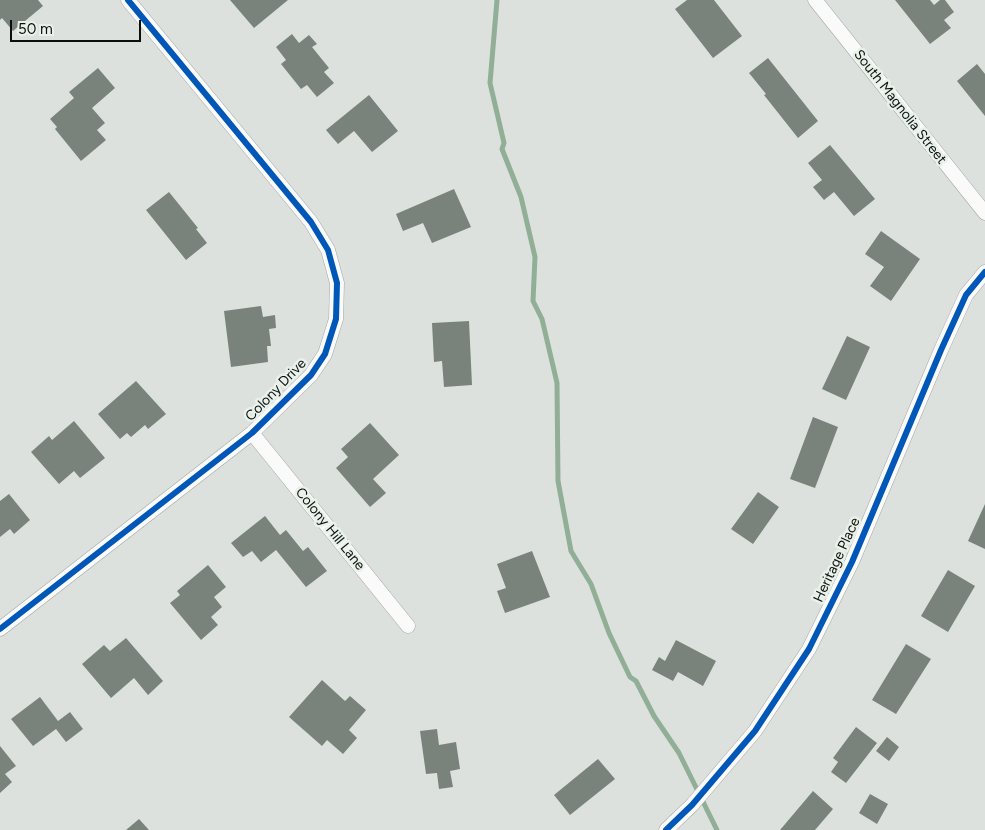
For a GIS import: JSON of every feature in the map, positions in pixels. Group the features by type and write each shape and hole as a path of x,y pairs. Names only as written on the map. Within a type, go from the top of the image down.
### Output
{"street":[{"name":"Colony Drive","path":"0,629 252,433 311,375 325,354 336,319 337,283 328,250 310,222 128,0"},
{"name":"South Magnolia Street","path":"815,0 985,213"},
{"name":"Heritage Place","path":"666,830 692,805 755,730 809,649 852,562 966,295 985,272"},
{"name":"Colony Hill Lane","path":"252,433 408,626"}],"building":[{"path":"0,0 38,0 43,6 13,31 2,18 0,20"},
{"path":"230,0 288,0 254,28"},
{"path":"687,0 714,0 742,36 713,58 675,9"},
{"path":"895,0 930,0 934,5 940,0 945,0 954,12 944,20 951,28 930,44"},
{"path":"292,34 299,43 309,35 317,44 312,47 329,68 324,72 334,83 317,97 307,85 301,89 281,64 286,60 276,47"},
{"path":"768,58 818,121 798,138 749,73"},
{"path":"977,64 985,74 985,116 957,81"},
{"path":"98,68 115,88 92,108 105,123 97,130 106,140 81,161 55,129 57,127 50,119 74,98 69,92"},
{"path":"369,95 398,131 372,152 354,131 338,144 326,130"},
{"path":"830,145 875,199 854,216 834,192 824,200 813,187 822,180 808,163"},
{"path":"454,189 471,227 432,243 423,223 403,231 396,214"},
{"path":"169,192 198,228 196,229 207,243 186,260 146,210"},
{"path":"881,231 920,259 891,301 870,286 884,267 865,254"},
{"path":"261,306 263,317 275,315 276,328 269,329 271,346 267,346 268,362 231,367 224,311"},
{"path":"469,321 472,385 444,387 442,361 434,362 432,323"},
{"path":"847,336 870,347 846,400 822,389"},
{"path":"136,381 166,414 148,429 145,425 131,437 127,433 120,439 98,414"},
{"path":"813,417 838,427 815,488 790,479"},
{"path":"74,421 105,458 80,478 74,471 59,484 31,452 49,436 52,440"},
{"path":"370,423 399,455 373,479 386,493 370,507 336,468 348,457 341,449"},
{"path":"758,492 779,507 753,544 731,529"},
{"path":"9,494 30,520 14,534 10,529 0,537 0,501"},
{"path":"985,504 985,549 968,541"},
{"path":"265,516 280,535 286,530 303,551 308,547 327,571 306,587 276,550 261,562 252,551 243,557 231,543"},
{"path":"532,551 550,597 505,613 497,591 506,588 497,564"},
{"path":"208,565 226,587 214,597 222,607 211,617 218,625 201,640 170,603 180,595 177,591"},
{"path":"948,570 975,586 948,632 921,616"},
{"path":"126,638 163,681 148,695 134,678 111,698 82,664 104,645 110,651"},
{"path":"676,640 716,661 703,686 678,672 673,681 652,670 659,657 665,661"},
{"path":"906,644 931,659 896,714 872,700"},
{"path":"322,680 345,701 350,696 366,710 349,730 357,738 343,754 327,740 322,746 289,717"},
{"path":"40,697 58,721 70,712 83,729 66,742 56,729 33,746 11,719"},
{"path":"856,727 877,743 846,783 831,772 838,762 833,758"},
{"path":"437,729 439,745 456,742 460,769 450,771 453,787 439,789 437,773 426,774 420,731"},
{"path":"887,737 899,747 889,761 876,751"},
{"path":"0,746 16,766 5,774 12,782 0,793"},
{"path":"598,759 615,779 570,815 554,795"},
{"path":"813,791 833,809 815,830 780,830"},
{"path":"870,794 888,804 877,824 859,813"},
{"path":"139,819 149,830 126,830"}],"waterway":[{"path":"497,0 490,83 504,143 502,149 521,197 535,257 533,301 542,319 557,383 558,481 571,551 591,584 609,633 630,677 636,681 654,716 679,753 717,830"}],"cycle path":[{"path":"0,629 252,433 311,375 325,354 336,319 337,283 328,250 311,222 128,0"},
{"path":"666,830 692,805 755,731 809,649 852,562 966,295 985,272"}]}
